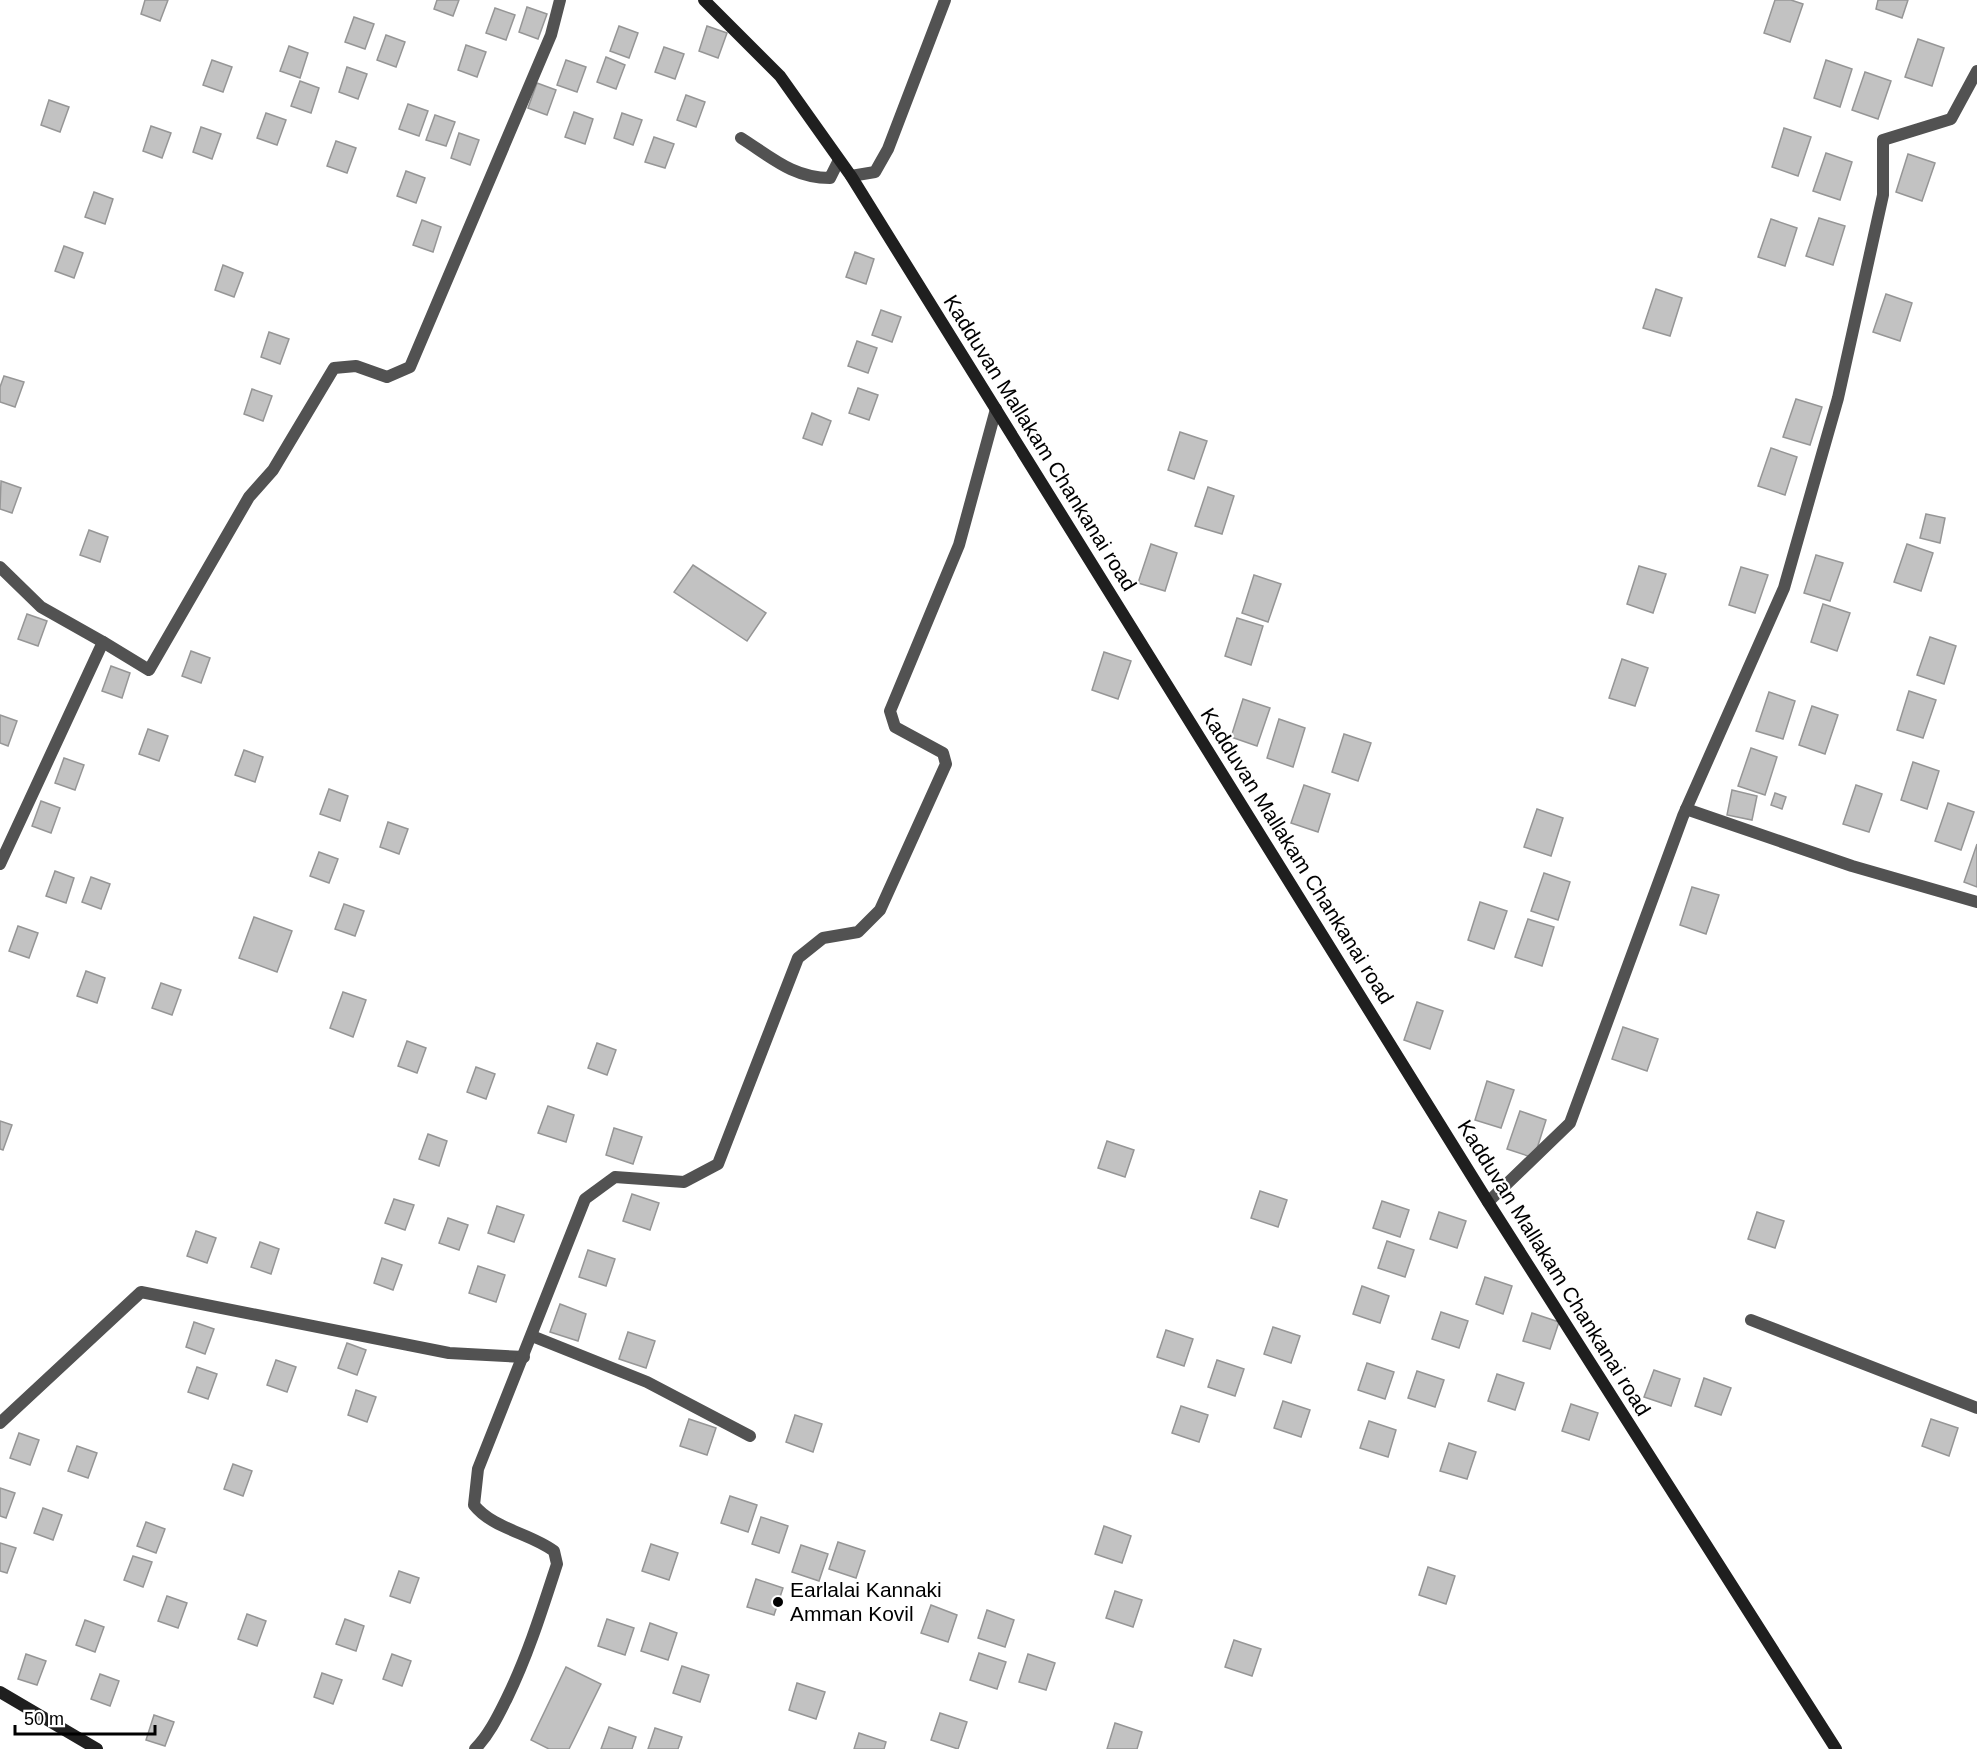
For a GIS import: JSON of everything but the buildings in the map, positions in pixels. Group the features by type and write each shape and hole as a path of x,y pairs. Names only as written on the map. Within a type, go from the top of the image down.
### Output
{"main road":[{"name":"Kadduvan Mallakam Chankanai road","path":"704,0 780,76 851,176 1488,1202 1836,1749"},
{"path":"0,1692 97,1749"}],"street":[{"path":"0,567 41,607 149,670 249,497 273,470 334,368 356,366 387,377 410,367 550,35 560,0"},
{"path":"851,176 875,172 888,149 945,0"},
{"path":"1488,1202 1570,1123 1686,809 1784,588 1838,398 1883,195 1883,140 1951,119 1977,71"},
{"path":"741,138 796,173 813,178 830,178 840,160"},
{"path":"475,1749 483,1741 499,1714 524,1664 557,1564 554,1551 544,1544 482,1515 474,1505 478,1469 585,1199 615,1177 684,1182 718,1164 798,958 823,938 858,933 880,910 946,764 943,753 895,727 890,711 959,545 996,409"},
{"path":"0,864 103,642"},
{"path":"1686,809 1852,866 1977,902"},
{"path":"0,1423 141,1292 449,1353 524,1356"},
{"path":"1751,1320 1977,1408"},
{"path":"532,1336 647,1382 750,1436"}],"place":[{"name":"Earlalai Kannaki Amman Kovil","path":"778,1602"}]}
